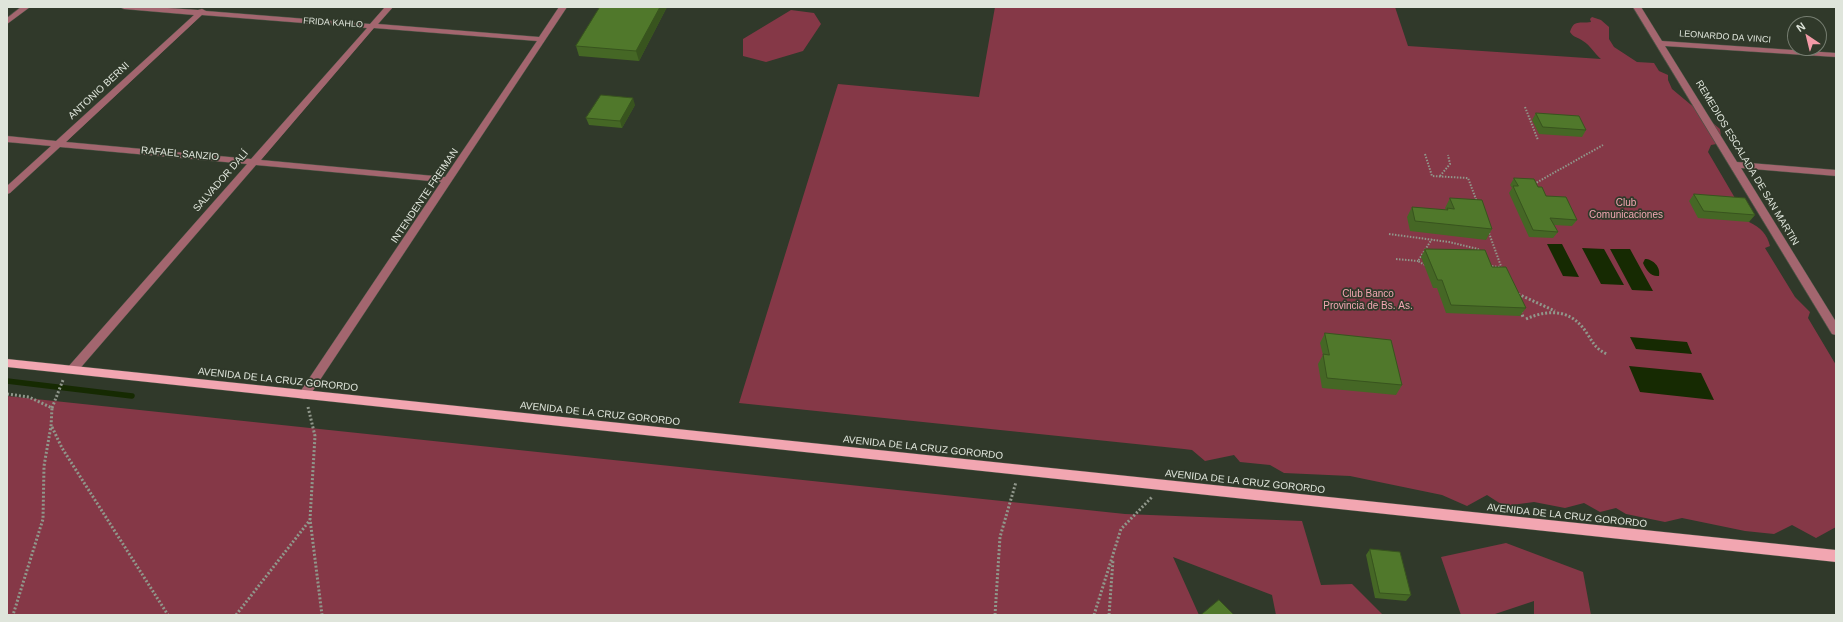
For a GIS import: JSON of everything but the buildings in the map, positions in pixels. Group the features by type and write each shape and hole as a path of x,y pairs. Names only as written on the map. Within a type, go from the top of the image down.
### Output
{"main road":[{"name":"AVENIDA DE LA CRUZ GORORDO","path":"7,363 1836,556"}],"street":[{"path":"7,22 26,7"},
{"name":"FRIDA KAHLO","path":"124,7 204,10 373,26 542,39"},
{"name":"SALVADOR DALÍ","path":"72,370 389,7"},
{"name":"INTENDENTE FREIMAN","path":"304,395 449,180 563,7"},
{"name":"REMEDIOS ESCALADA DE SAN MARTIN","path":"1637,7 1736,165 1835,329"},
{"name":"ANTONIO BERNI","path":"7,191 204,10"},
{"name":"LEONARDO DA VINCI","path":"1660,43 1836,55"},
{"name":"RAFAEL SANZIO","path":"7,139 449,180"},
{"path":"1736,165 1836,173"}],"path":[{"path":"1525,107 1538,140"},
{"path":"1534,189 1532,185 1603,146"},
{"path":"1425,154 1432,176 1468,178 1479,208"},
{"path":"1440,176 1450,164 1448,155"},
{"path":"1488,230 1504,273"},
{"path":"1389,234 1432,239 1478,249 1483,258"},
{"path":"1418,261 1432,239"},
{"path":"1472,252 1478,249"},
{"path":"1396,259 1418,261 1430,268"},
{"path":"1485,263 1486,266 1501,267"},
{"path":"1512,291 1555,311"},
{"path":"1520,310 1525,318 1555,311 1562,311 1570,316 1587,334 1596,348 1607,354"},
{"path":"13,615 43,520 44,466 51,426 52,408 63,379 72,370"},
{"path":"7,394 29,396 52,408"},
{"path":"304,395 315,436 310,520 322,615"},
{"path":"51,426 62,448 168,615"},
{"path":"995,615 1000,537 1020,470"},
{"path":"1094,615 1121,529 1163,486"},
{"path":"236,615 310,520"},
{"path":"1109,615 1113,555"}],"green space":[{"path":"995,7 1395,7 1408,46 1601,59 1586,43 1570,32 1573,25 1591,22 1590,19 1592,17 1601,20 1609,27 1609,39 1614,47 1637,62 1654,63 1659,71 1668,75 1668,80 1672,89 1720,129 1722,143 1711,145 1708,152 1749,222 1760,229 1767,238 1770,246 1765,248 1795,297 1810,312 1808,318 1836,365 1836,527 1816,538 1792,525 1774,534 1745,531 1682,518 1665,522 1626,514 1616,508 1600,512 1584,503 1565,508 1534,502 1504,506 1487,495 1467,506 1442,495 1350,476 1284,473 1270,465 1240,462 1234,455 1205,461 1192,450 1184,449 739,403 838,84 979,97"},
{"path":"791,10 814,13 821,24 803,51 766,62 743,56 743,39"},
{"path":"7,396 1125,514 1302,521 1321,585 1352,584 1383,615 1276,615 1272,595 1173,557 1199,615 7,615"},
{"path":"1506,543 1583,572 1591,615 1534,615 1534,601 1492,615 1461,615 1441,557"}],"shaded area":[{"path":"1547,244 1562,244 1579,277 1563,276"},
{"path":"1582,248 1604,249 1624,285 1601,284"},
{"path":"1610,249 1630,249 1653,291 1632,290"},
{"path":"1645,259 1651,260 1656,264 1659,270 1659,276 1651,274 1647,270 1643,263"},
{"path":"1630,337 1687,342 1692,354 1636,349"},
{"path":"1629,366 1701,373 1714,400 1640,392"}],"waterway":[{"path":"7,381 132,396"}],"park label":[{"name":"Club Comunicaciones","path":"1626,208"},
{"name":"Club Banco Provincia de Bs. As.","path":"1368,300"}]}
